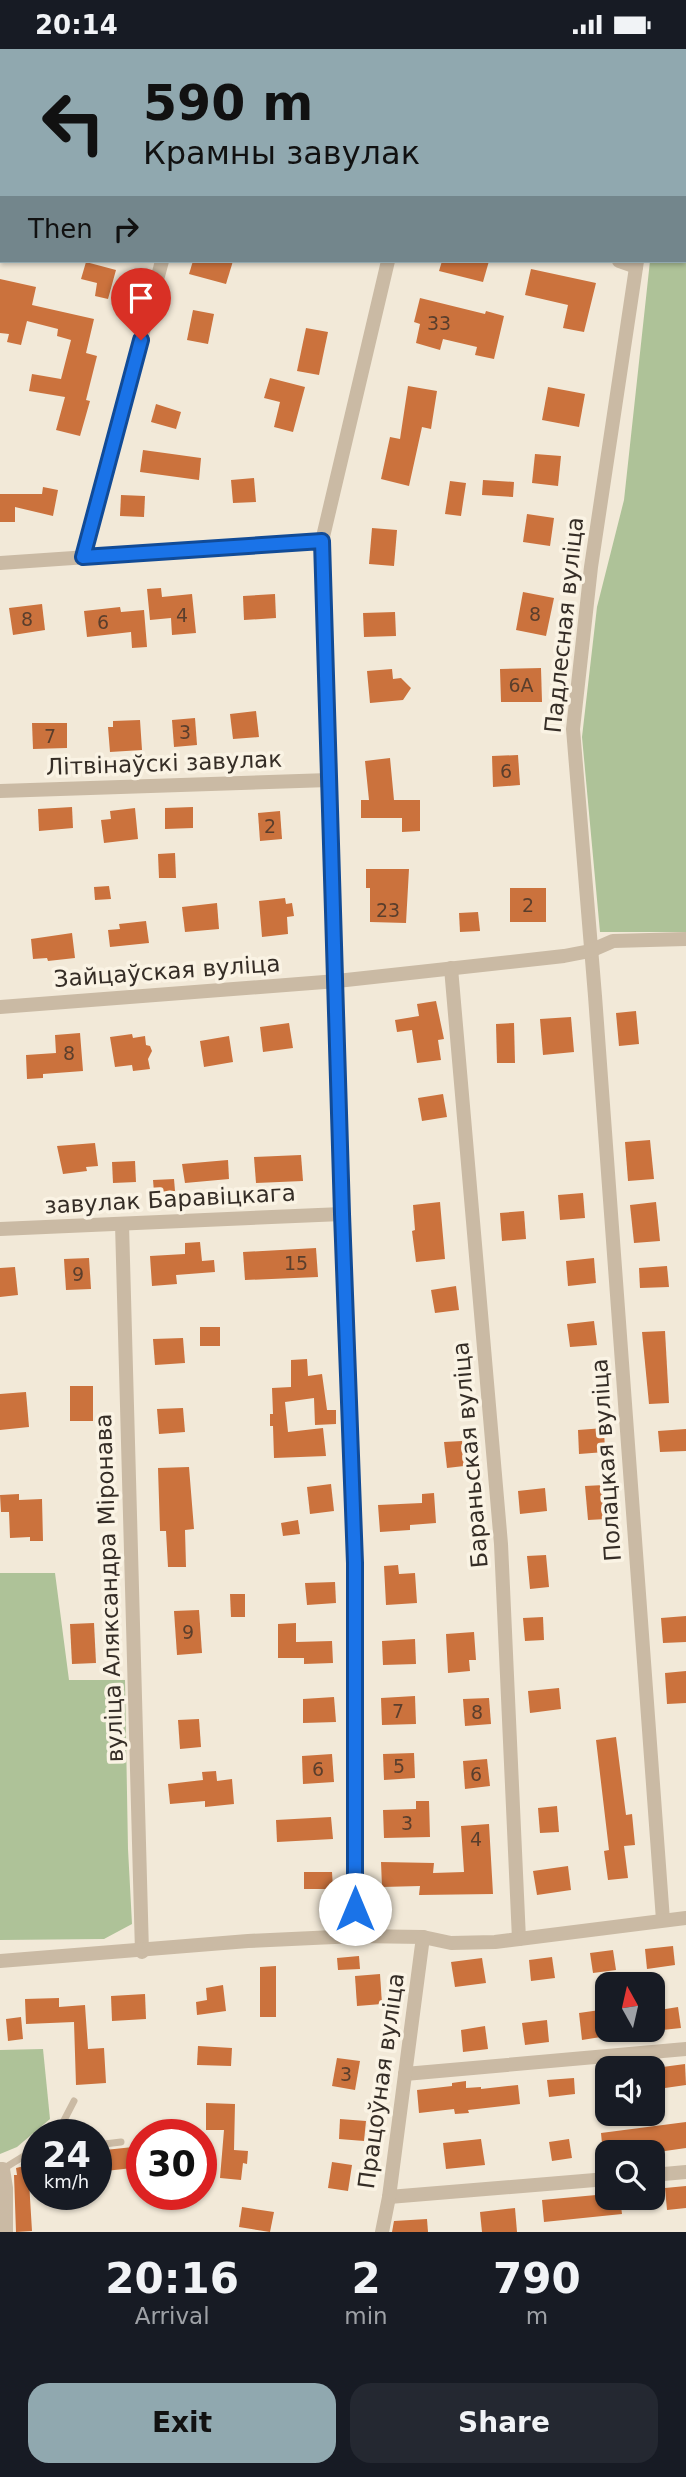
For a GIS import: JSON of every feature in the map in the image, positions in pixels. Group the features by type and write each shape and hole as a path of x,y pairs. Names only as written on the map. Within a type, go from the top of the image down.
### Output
{"street":[{"path":"83,557 161,263"},
{"path":"356,1936 355,1563 322,541 388,263"},
{"name":"Падлесная вуліца","path":"595,996 573,729 591,568 637,264"},
{"path":"0,563 322,541"},
{"name":"Літвінаўскі завулак","path":"0,791 329,780"},
{"name":"Зайцаўская вуліца","path":"0,1007 337,981 590,951 613,941 686,939"},
{"name":"Бараньская вуліца","path":"451,968 502,1544 519,1939"},
{"name":"Полацкая вуліца","path":"595,996 663,1920"},
{"name":"завулак Баравіцкага","path":"0,1229 342,1214"},
{"name":"вуліца Аляксандра Міронава","path":"122,1224 142,1952"},
{"path":"0,1961 142,1952 248,1941 356,1936 424,1937 451,1943 495,1942 686,1919"},
{"name":"Працоўная вуліца","path":"382,2232 424,1937"},
{"path":"405,2074 686,2049"},
{"path":"1,2169 6,2188 6,2232"},
{"path":"665,2174 686,2172"},
{"path":"389,2197 595,2180"}],"lane":[{"path":"65,2119 74,2101"},
{"path":"112,2143 121,2142"},
{"path":"1,2169 21,2159"}],"green space":[{"path":"650,263 686,263 686,932 600,932 582,737 597,607 624,500"},
{"path":"0,1573 55,1573 69,1680 125,1680 132,1924 104,1939 0,1940"},
{"path":"43,2049 50,2119 21,2119 21,2144 0,2154 0,2050"}],"building":[{"path":"86,263 116,270 108,299 95,296 97,283 81,279"},
{"path":"192,263 232,263 226,284 189,274"},
{"path":"441,263 488,263 483,282 439,271"},
{"path":"531,269 596,283 584,332 563,328 568,305 525,295"},
{"path":"0,279 36,287 32,305 94,319 86,353 97,356 86,400 90,401 80,436 56,430 65,397 29,391 32,374 61,379 71,340 57,336 58,329 27,321 21,345 7,342 9,334 0,333"},
{"path":"420,298 504,316 494,359 475,355 477,347 443,339 440,350 416,343 420,324 414,322"},
{"path":"193,310 214,314 208,344 187,340"},
{"path":"306,328 328,332 319,375 297,371"},
{"path":"270,378 305,387 293,432 274,427 280,402 264,398"},
{"path":"408,386 437,391 431,429 422,427 409,486 381,479 390,437 400,439"},
{"path":"548,387 585,394 579,427 542,420"},
{"path":"156,404 181,412 176,429 151,422"},
{"path":"143,450 201,458 199,480 140,472"},
{"path":"535,454 561,456 558,486 532,483"},
{"path":"254,478 256,502 233,503 231,480"},
{"path":"483,480 514,482 513,497 482,495"},
{"path":"450,481 466,483 461,516 445,514"},
{"path":"43,487 58,490 53,516 15,507 15,522 0,522 0,494 42,494"},
{"path":"121,495 145,496 144,517 120,516"},
{"path":"527,514 554,518 550,546 523,542"},
{"path":"372,528 397,530 394,566 369,564"},
{"path":"161,588 162,597 192,594 196,633 172,635 171,618 150,620 147,589"},
{"path":"523,592 554,598 546,636 516,630"},
{"path":"275,594 276,618 244,620 243,596"},
{"path":"42,604 45,630 13,635 9,608"},
{"path":"120,607 121,612 144,610 147,647 132,648 131,632 87,637 84,611"},
{"path":"395,612 396,636 364,637 363,613"},
{"path":"541,668 542,702 501,702 500,669"},
{"path":"392,669 393,679 401,678 411,688 403,700 370,703 367,671"},
{"path":"256,711 259,737 233,739 230,714"},
{"path":"195,718 197,745 174,747 172,720"},
{"path":"140,720 142,750 110,752 108,727 113,727 113,721"},
{"path":"32,723 67,723 67,748 33,749"},
{"path":"518,755 520,785 493,787 492,756"},
{"path":"390,758 394,800 420,800 420,831 402,832 402,818 361,818 361,800 369,800 365,761"},
{"path":"72,807 73,828 39,831 38,809"},
{"path":"193,807 193,828 165,829 165,808"},
{"path":"135,808 138,839 104,843 101,820 111,819 110,811"},
{"path":"280,811 282,839 260,841 258,813"},
{"path":"175,853 176,878 159,878 158,854"},
{"path":"366,869 409,869 406,923 370,922 370,888 366,888"},
{"path":"109,886 111,899 95,900 94,887"},
{"path":"510,888 546,888 546,922 510,922"},
{"path":"285,898 286,904 292,903 294,916 287,917 288,934 262,937 259,901"},
{"path":"217,903 219,929 185,932 182,907"},
{"path":"478,912 480,931 460,932 459,913"},
{"path":"146,921 149,943 110,947 108,930 120,929 119,924"},
{"path":"72,933 75,958 48,961 47,958 33,959 31,939"},
{"path":"436,1001 444,1039 438,1040 441,1060 417,1063 412,1030 397,1032 395,1020 419,1016 417,1004"},
{"path":"636,1011 639,1044 619,1046 616,1013"},
{"path":"571,1017 574,1052 543,1055 540,1019"},
{"path":"289,1023 293,1048 263,1052 260,1027"},
{"path":"514,1023 515,1063 497,1063 496,1024"},
{"path":"80,1033 83,1071 43,1074 43,1078 27,1079 26,1055 56,1053 55,1035"},
{"path":"132,1034 133,1038 145,1036 146,1045 150,1046 152,1051 148,1059 150,1069 133,1071 132,1065 115,1067 110,1037"},
{"path":"229,1036 233,1062 204,1067 200,1041"},
{"path":"443,1094 447,1117 422,1121 418,1098"},
{"path":"650,1140 654,1179 628,1181 625,1142"},
{"path":"95,1143 98,1166 86,1167 87,1171 63,1174 57,1146"},
{"path":"301,1155 303,1181 256,1183 254,1157"},
{"path":"228,1160 229,1179 185,1183 182,1164"},
{"path":"135,1161 136,1182 113,1183 112,1162"},
{"path":"174,1179 175,1191 154,1192 153,1180"},
{"path":"583,1193 585,1218 560,1220 558,1195"},
{"path":"440,1202 445,1259 416,1262 412,1231 415,1230 413,1205"},
{"path":"656,1202 660,1241 634,1243 630,1205"},
{"path":"524,1211 526,1239 502,1241 500,1213"},
{"path":"200,1242 202,1261 214,1260 215,1272 176,1275 177,1284 152,1286 150,1256 185,1254 185,1243"},
{"path":"316,1248 318,1277 245,1280 243,1252"},
{"path":"89,1258 91,1289 66,1290 64,1259"},
{"path":"594,1258 596,1283 568,1286 566,1261"},
{"path":"667,1266 669,1287 640,1288 639,1268"},
{"path":"15,1267 18,1295 0,1297 0,1268"},
{"path":"456,1286 459,1310 435,1313 431,1290"},
{"path":"594,1321 597,1345 570,1347 567,1324"},
{"path":"200,1327 220,1327 220,1346 200,1346"},
{"path":"665,1331 669,1403 649,1404 642,1332"},
{"path":"183,1338 185,1363 155,1365 153,1339"},
{"path":"307,1359 308,1376 322,1374 327,1410 336,1410 336,1424 315,1425 314,1398 285,1402 288,1432 323,1428 326,1456 274,1458 273,1426 270,1426 270,1414 273,1414 272,1388 291,1387 291,1360"},
{"path":"70,1386 93,1386 93,1421 70,1421"},
{"path":"26,1392 29,1427 0,1430 0,1394"},
{"path":"183,1408 185,1432 159,1434 157,1409"},
{"path":"604,1428 605,1452 579,1454 578,1430"},
{"path":"686,1429 686,1451 660,1452 658,1431"},
{"path":"462,1441 464,1466 447,1468 444,1442"},
{"path":"189,1467 194,1529 185,1530 186,1567 168,1567 166,1531 160,1531 158,1468"},
{"path":"331,1484 334,1511 310,1514 307,1487"},
{"path":"604,1485 606,1519 588,1520 585,1486"},
{"path":"545,1488 547,1511 520,1514 518,1491"},
{"path":"434,1493 436,1523 410,1525 410,1530 380,1532 378,1505 422,1503 422,1494"},
{"path":"19,1494 19,1500 42,1499 43,1541 30,1541 30,1537 10,1538 9,1512 1,1512 0,1495"},
{"path":"298,1520 300,1534 283,1536 281,1523"},
{"path":"546,1555 549,1587 530,1589 527,1556"},
{"path":"398,1565 399,1574 415,1573 417,1603 386,1605 384,1566"},
{"path":"335,1582 336,1603 307,1605 305,1583"},
{"path":"230,1594 245,1594 245,1617 231,1617"},
{"path":"199,1610 202,1653 177,1655 174,1611"},
{"path":"686,1616 686,1642 663,1643 661,1618"},
{"path":"543,1617 544,1640 525,1641 523,1618"},
{"path":"94,1623 96,1663 72,1664 70,1624"},
{"path":"296,1623 296,1642 332,1641 333,1663 304,1664 304,1658 278,1658 278,1624"},
{"path":"474,1632 476,1660 469,1660 470,1671 448,1673 446,1634"},
{"path":"415,1639 416,1664 383,1665 382,1641"},
{"path":"686,1671 686,1703 667,1704 665,1673"},
{"path":"559,1688 561,1709 530,1713 528,1691"},
{"path":"415,1696 416,1724 382,1725 381,1698"},
{"path":"334,1697 336,1722 303,1723 303,1699"},
{"path":"489,1698 491,1724 465,1726 463,1699"},
{"path":"199,1719 201,1747 180,1749 178,1720"},
{"path":"616,1737 626,1815 632,1814 635,1845 624,1846 628,1878 608,1880 604,1851 609,1850 596,1740"},
{"path":"414,1753 415,1778 384,1780 383,1754"},
{"path":"332,1754 334,1782 303,1784 302,1756"},
{"path":"487,1759 490,1786 465,1789 463,1761"},
{"path":"216,1771 217,1781 232,1779 234,1804 205,1807 205,1801 170,1804 168,1784 203,1780 202,1772"},
{"path":"416,1801 429,1801 430,1837 384,1838 383,1810 416,1809"},
{"path":"557,1806 559,1832 540,1833 538,1808"},
{"path":"331,1817 333,1839 277,1842 276,1820"},
{"path":"489,1824 493,1894 419,1895 420,1886 382,1887 381,1862 434,1863 433,1873 464,1872 461,1826"},
{"path":"568,1866 571,1890 537,1895 533,1871"},
{"path":"304,1872 332,1872 333,1889 304,1889"},
{"path":"673,1946 675,1965 647,1969 645,1949"},
{"path":"613,1950 616,1970 593,1973 590,1953"},
{"path":"359,1956 360,1969 338,1970 337,1958"},
{"path":"552,1957 555,1978 531,1981 529,1960"},
{"path":"482,1958 486,1983 455,1987 451,1962"},
{"path":"276,1966 276,2017 260,2017 260,1967"},
{"path":"380,1974 382,2004 357,2006 355,1976"},
{"path":"223,1985 226,2011 197,2015 196,2002 207,2000 206,1988"},
{"path":"145,1994 146,2019 112,2021 111,1996"},
{"path":"59,1998 59,2007 85,2005 88,2049 104,2048 106,2083 76,2085 74,2022 26,2024 25,1999"},
{"path":"678,2007 681,2028 665,2030 665,2009"},
{"path":"595,2011 595,2038 582,2040 579,2013"},
{"path":"21,2017 23,2039 8,2041 6,2019"},
{"path":"547,2020 549,2042 525,2045 522,2023"},
{"path":"485,2026 488,2049 463,2052 461,2030"},
{"path":"198,2046 232,2048 231,2066 197,2065"},
{"path":"337,2058 360,2061 355,2090 332,2086"},
{"path":"685,2064 686,2085 665,2088 665,2067"},
{"path":"574,2078 575,2094 549,2097 547,2080"},
{"path":"466,2081 466,2088 518,2085 520,2104 468,2110 469,2113 455,2114 454,2109 419,2113 417,2090 452,2086 452,2083"},
{"path":"206,2103 235,2104 234,2150 248,2151 241,2180 220,2178 224,2130 217,2130 217,2119 206,2119"},
{"path":"340,2119 366,2121 364,2141 339,2139"},
{"path":"686,2122 686,2148 665,2151 665,2140 602,2140 601,2133"},
{"path":"481,2139 485,2165 446,2169 443,2143"},
{"path":"569,2139 572,2158 552,2161 549,2142"},
{"path":"126,2148 126,2169 112,2170 112,2149"},
{"path":"332,2162 352,2165 348,2191 328,2188"},
{"path":"21,2167 21,2210 31,2210 32,2231 16,2232 16,2168"},
{"path":"686,2186 686,2208 667,2210 665,2188"},
{"path":"595,2195 595,2210 622,2210 622,2214 544,2222 542,2200"},
{"path":"242,2207 274,2212 270,2232 239,2227"},
{"path":"515,2208 517,2232 482,2232 480,2212"},
{"path":"427,2219 428,2232 392,2232 394,2221"}],"route":[{"path":"141,340 83,557 322,541 355,1563 355,1909"}]}
